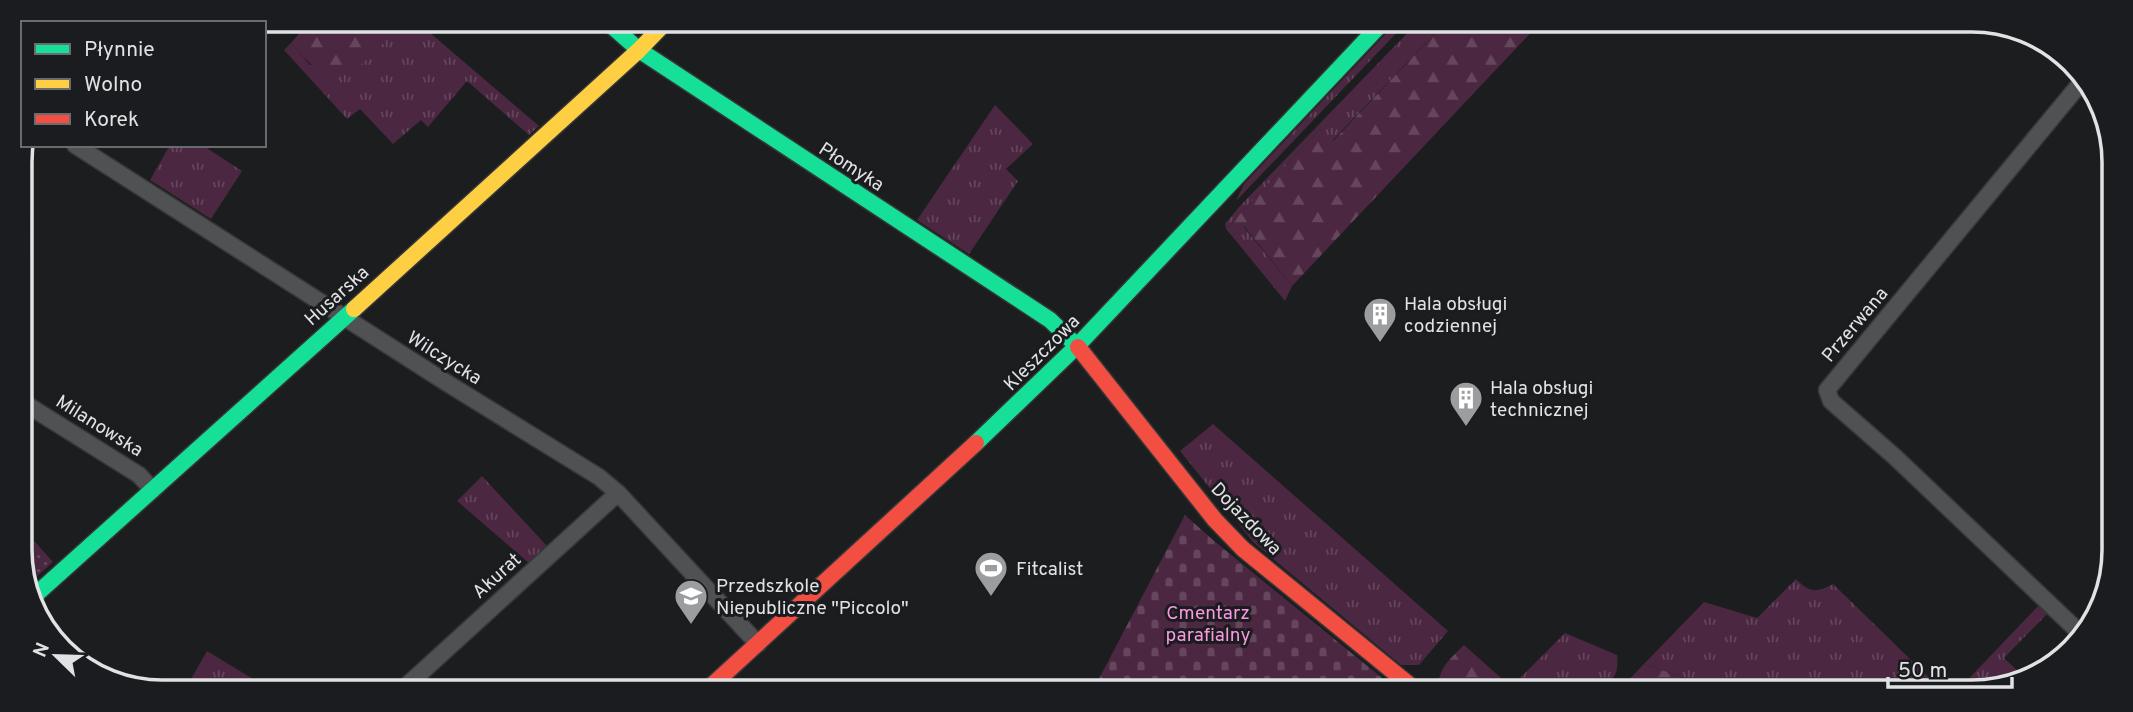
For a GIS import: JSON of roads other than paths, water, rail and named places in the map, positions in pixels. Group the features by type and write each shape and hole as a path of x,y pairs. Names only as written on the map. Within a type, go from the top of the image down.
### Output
{"street":[{"name":"Płomyka","path":"619,32 639,50 1050,320 1077,346"},
{"name":"Husarska","path":"38,592 656,32"},
{"name":"Kleszczowa","path":"718,680 994,427 1077,346 1374,32"},
{"name":"Przerwana","path":"2076,629 1895,457 1830,401 1827,390 2078,86"},
{"name":"Wilczycka","path":"78,147 599,477 618,493 758,644"},
{"name":"Dojazdowa","path":"1077,346 1215,520 1243,549 1404,680"},
{"name":"Milanowska","path":"32,408 139,475 153,490"},
{"name":"Akurat","path":"412,680 618,493"}],"place":[{"name":"Hala obsługi codziennej","path":"1380,344"},
{"name":"Hala obsługi technicznej","path":"1466,428"},
{"name":"Fitcalist","path":"991,598"},
{"name":"Przedszkole Niepubliczne \"Piccolo\"","path":"691,626"}],"park label":[{"name":"Cmentarz parafialny","path":"1208,623"}]}
